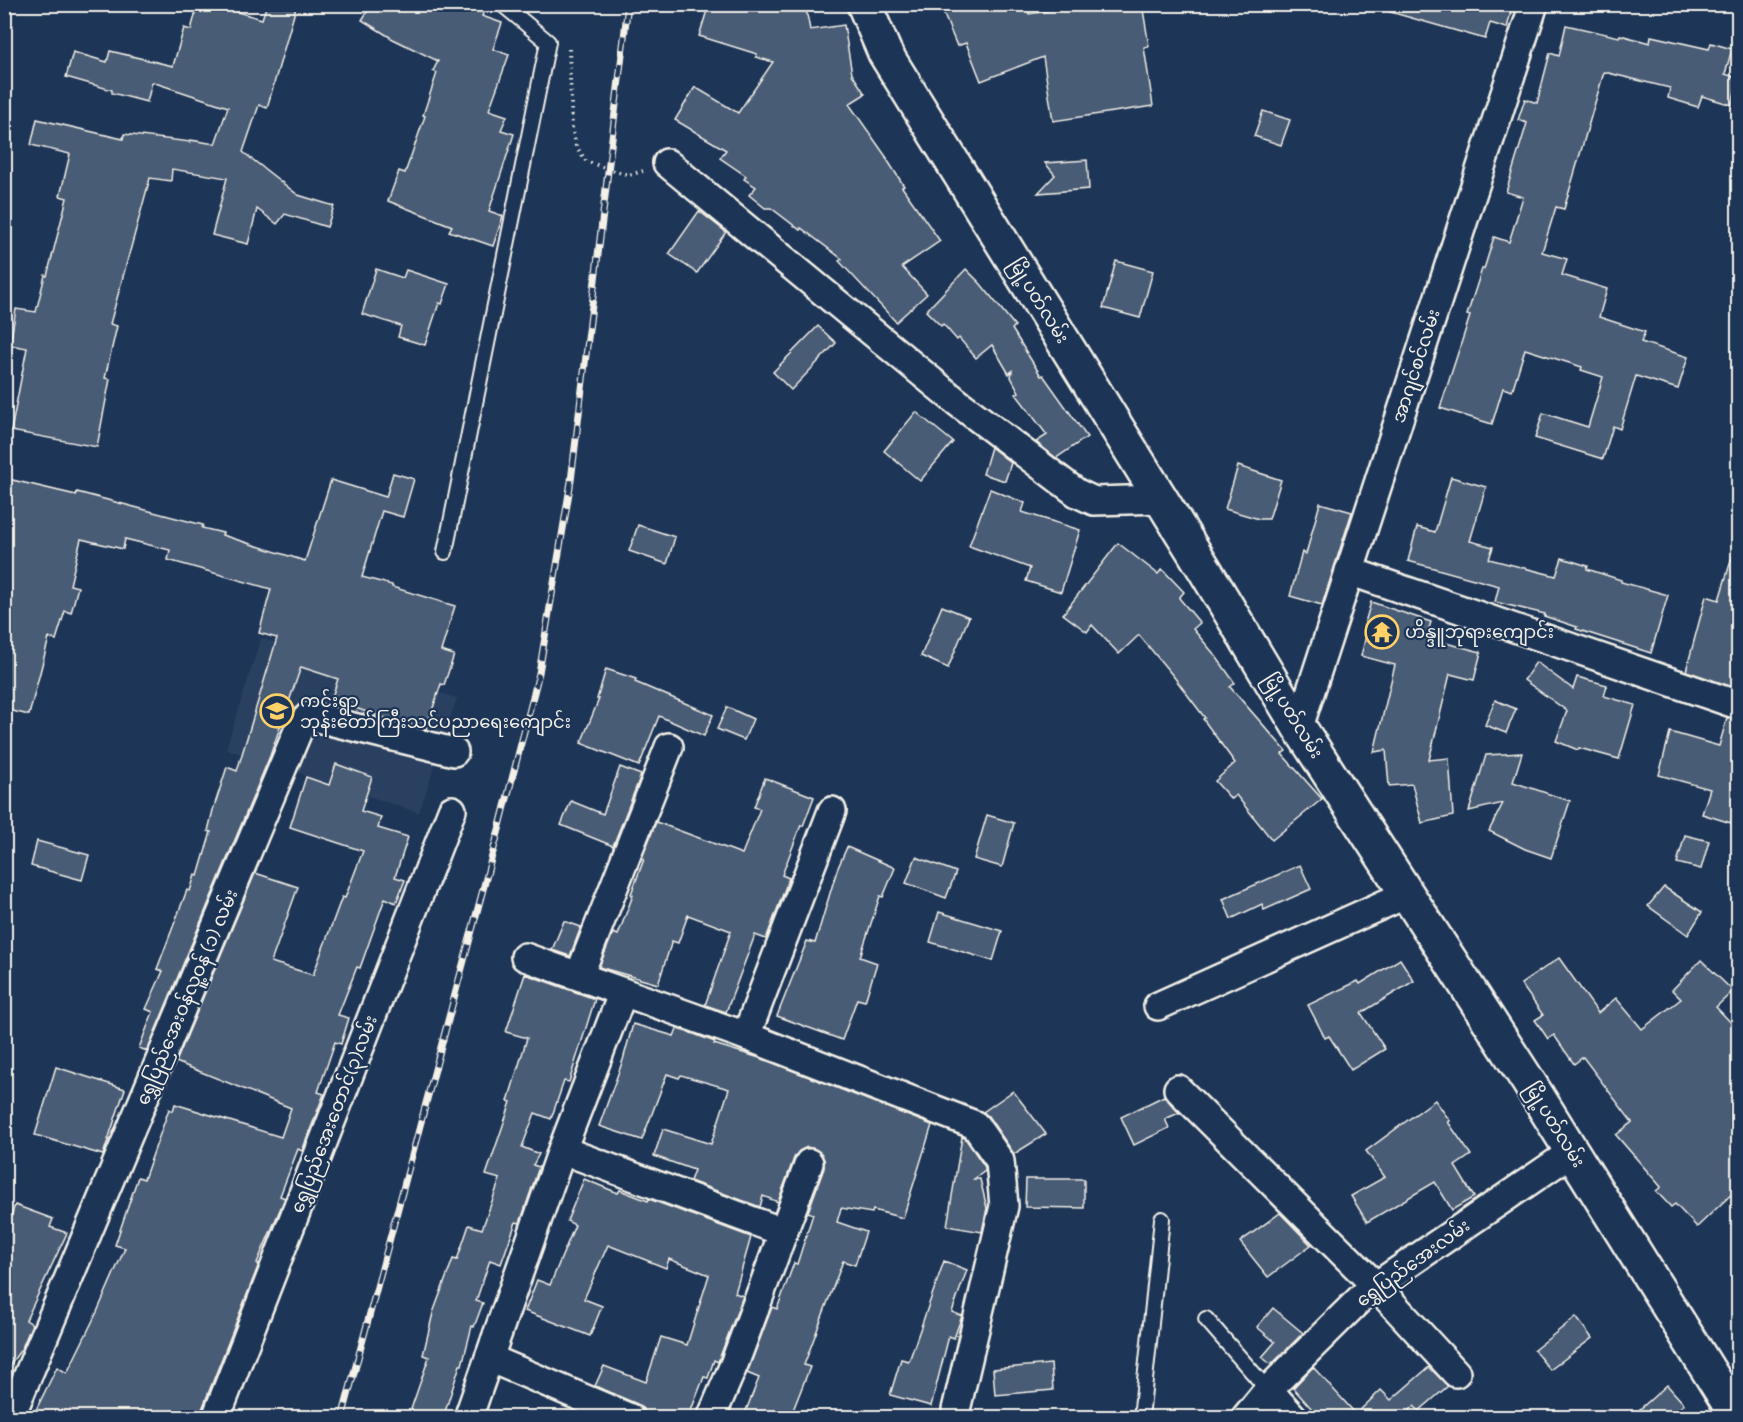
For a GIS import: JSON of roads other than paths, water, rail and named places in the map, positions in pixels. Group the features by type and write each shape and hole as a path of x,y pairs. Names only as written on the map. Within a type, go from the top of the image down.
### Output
{"main road":[{"name":"မြို့ပတ်လမ်း","path":"864,4 885,53 1299,727 1528,1081 1738,1418"}],"street":[{"name":"အာဂျင်စင်လမ်း","path":"1299,727 1534,4"},
{"path":"667,163 957,402 1077,493 1094,501 1161,499"},
{"path":"1350,571 1738,705"},
{"name":"ရွှေပြည်အေးဝန်လူ့ဝန် (၁) လမ်း","path":"10,1418 300,726 309,716 454,752"},
{"path":"579,976 669,747"},
{"name":"ရွှေပြည်အေးတောင်(၃)လမ်း","path":"216,1418 452,810"},
{"path":"746,1036 832,811"},
{"path":"1158,1006 1407,894"},
{"path":"525,957 746,1036 975,1125 1000,1161 1004,1206 956,1418"},
{"path":"468,1418 562,1150 623,992"},
{"path":"1178,1089 1376,1286 1456,1373"},
{"path":"562,1150 783,1233"},
{"name":"ရွှေပြည်အေးလမ်း","path":"1245,1418 1268,1390 1367,1292 1572,1152"},
{"path":"711,1418 735,1362 809,1163"},
{"path":"489,1358 630,1418"},
{"path":"1268,1390 1294,1418"}],"lane":[{"path":"445,552 548,42 502,4"},
{"path":"1141,1418 1162,1219"},
{"path":"1206,1319 1268,1390"}],"railway":[{"path":"342,1418 539,673 571,481 628,4"}],"place":[{"name":"ဟိန္ဒူဘုရားကျောင်း","path":"1382,632"},
{"name":"ကင်းရွာ ဘုန်းတော်ကြီးသင်ပညာရေးကျောင်း","path":"277,711"}]}
